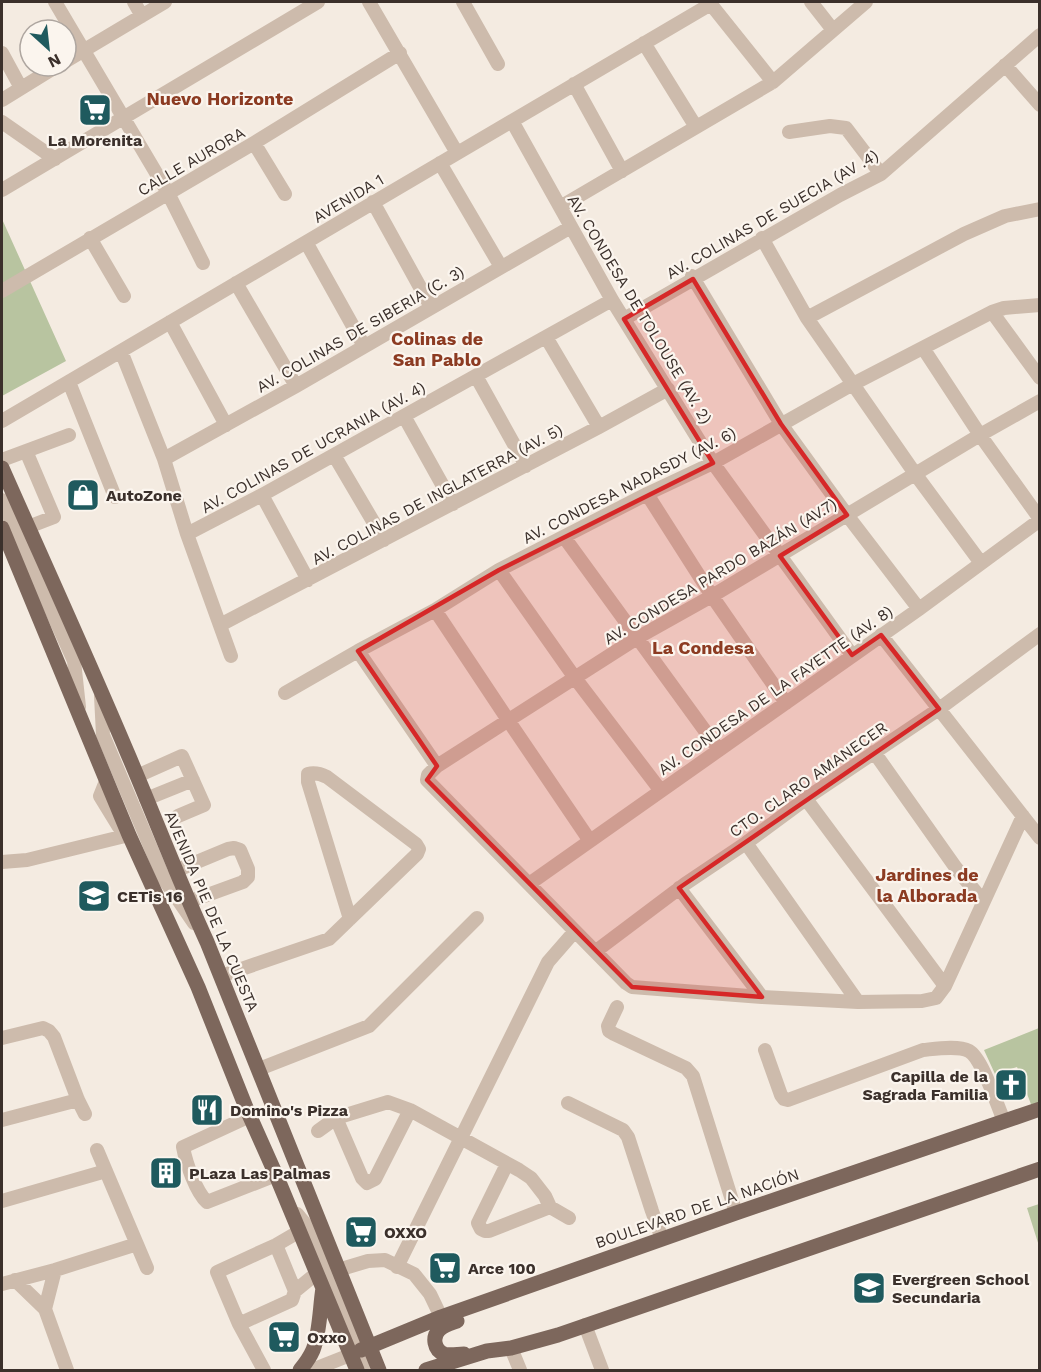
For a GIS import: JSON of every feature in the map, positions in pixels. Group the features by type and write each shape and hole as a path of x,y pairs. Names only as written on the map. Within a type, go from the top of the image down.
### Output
{"main road":[{"name":"AVENIDA PIE DE LA CUESTA","path":"2,468 137,776 259,1069 338,1270 360,1350 357,1371"},
{"name":"AVENIDA PIE DE LA CUESTA","path":"2,528 106,781 198,987 323,1288 360,1350 379,1371"},
{"name":"BOULEVARD DE LA NACIÓN","path":"360,1350 441,1317 735,1213 1040,1109"},
{"path":"550,1279 443,1327 435,1338 439,1351 447,1355 511,1348 558,1335 1040,1168"},
{"path":"300,1371 313,1351 318,1333 323,1288"},
{"path":"426,1371 488,1351"},
{"path":"460,1371 488,1351"}],"street":[{"path":"56,2 168,194 203,263"},
{"path":"134,2 142,16"},
{"path":"78,53 165,2"},
{"path":"2,190 318,2"},
{"path":"369,2 457,153"},
{"path":"464,2 498,64"},
{"path":"811,2 833,30"},
{"path":"560,207 773,82 866,2"},
{"path":"710,3 773,82"},
{"name":"AVENIDA 1","path":"2,421 710,3"},
{"name":"AV. COLINAS DE SUECIA (AV .4)","path":"624,319 762,238 881,174 1040,35"},
{"path":"644,43 696,127"},
{"path":"2,53 21,88"},
{"name":"CALLE AURORA","path":"2,291 254,143 400,53"},
{"path":"1005,65 1040,105"},
{"path":"2,100 37,78"},
{"path":"574,84 622,171"},
{"name":"AV. CONDESA DE TOLOUSE (AV. 2)","path":"512,121 612,300 713,462 852,656"},
{"path":"2,122 55,159"},
{"path":"789,132 830,126 846,128 881,174"},
{"path":"254,143 285,194"},
{"path":"440,163 501,267"},
{"path":"373,202 431,307"},
{"path":"807,318 964,234 1005,216 1040,209"},
{"name":"AV. COLINAS DE SIBERIA (C. 3)","path":"164,459 296,386 571,227"},
{"path":"90,238 124,296"},
{"path":"762,238 807,318 915,475 981,563"},
{"path":"306,242 364,346"},
{"path":"693,278 781,424 919,609"},
{"path":"236,283 296,386"},
{"name":"AV. COLINAS DE UCRANIA (AV. 4)","path":"187,534 262,495 612,300"},
{"name":"AV. CONDESA NADASDY (AV. 6)","path":"285,693 435,610 499,570 713,462 853,384 992,312 1004,308 1040,305"},
{"path":"992,312 1040,378"},
{"path":"170,322 226,425"},
{"path":"546,337 599,427"},
{"path":"923,348 980,435 1040,520"},
{"path":"121,351 164,459 187,534 231,656"},
{"path":"476,376 526,466"},
{"path":"69,382 115,497"},
{"name":"AV. COLINAS DE INGLATERRA (AV. 5)","path":"220,625 526,466 668,389"},
{"name":"AV. CONDESA PARDO BAZÁN (AV.7)","path":"529,884 427,780 428,775 437,766 638,638 1040,401"},
{"path":"404,416 453,504"},
{"path":"2,460 69,435"},
{"path":"26,451 54,517 28,527"},
{"path":"334,455 384,540"},
{"path":"647,494 712,596 786,703"},
{"path":"262,495 308,580"},
{"path":"2,500 74,661 80,718"},
{"name":"AV. CONDESA DE LA FAYETTE (AV. 8)","path":"529,884 919,609 1040,520"},
{"path":"564,537 719,750"},
{"path":"499,570 575,678 661,791"},
{"path":"435,610 590,841"},
{"name":"CTO. CLARO AMANECER","path":"596,951 679,888 939,709 1038,634"},
{"path":"881,635 1040,838"},
{"path":"358,651 437,766"},
{"path":"101,692 103,735 164,879 207,942"},
{"path":"874,752 956,868 983,901"},
{"path":"137,776 182,756 204,805 178,816"},
{"path":"221,976 329,939 350,919 417,854 419,849 416,844 327,777 321,774 308,774 308,782 350,919"},
{"path":"146,800 193,780"},
{"path":"806,799 945,986"},
{"path":"529,884 632,987 762,998 858,1002 922,1001 936,998 945,986 1023,816"},
{"path":"2,862 27,860 128,832"},
{"path":"746,843 858,1002"},
{"path":"175,871 234,848 240,850 248,869 248,877 243,882 188,902"},
{"path":"679,888 762,998"},
{"path":"259,1069 369,1026 477,918"},
{"path":"397,1267 548,962 575,931"},
{"path":"616,1007 608,1026 609,1031 686,1068 693,1076 735,1213"},
{"path":"2,1038 43,1028 49,1031 54,1037 85,1114"},
{"path":"765,1050 781,1095 788,1100 923,1050 945,1047 969,1051 980,1062 1004,1120"},
{"path":"2,1120 78,1100"},
{"path":"318,1131 336,1118 388,1102 410,1110 531,1178 545,1196 550,1207 569,1218"},
{"path":"568,1103 623,1130 628,1137 662,1239"},
{"path":"336,1118 362,1178 367,1183 375,1179 410,1110"},
{"path":"250,1116 183,1147 201,1196 207,1202 276,1175"},
{"path":"97,1150 147,1268"},
{"path":"507,1164 478,1223 481,1229 485,1232 489,1231 550,1207"},
{"path":"2,1201 106,1171"},
{"path":"288,1203 315,1236 360,1350 372,1371"},
{"path":"264,1371 239,1324 218,1272 300,1231"},
{"path":"8,1282 137,1244"},
{"path":"276,1245 296,1291"},
{"path":"338,1270 368,1261 385,1260 414,1274 430,1294 441,1317"},
{"path":"55,1270 45,1309 67,1371"},
{"path":"239,1324 291,1300 296,1291 317,1273"},
{"path":"8,1282 45,1309"},
{"path":"585,1325 602,1371"},
{"path":"511,1348 520,1371"},
{"path":"312,1371 360,1350"},
{"path":"360,1350 363,1371"}],"highlighted area":[{"path":"693,279 781,424 847,515 780,556 852,655 881,635 939,709 679,888 762,997 632,987 427,780 437,766 358,651 499,570 713,463 624,319"}],"green space":[{"path":"2,219 66,361 2,396"},
{"path":"1039,1028 1039,1104 1032,1107 1017,1067 995,1074 984,1050"},
{"path":"1040,1204 1039,1246 1027,1208"}],"place":[{"name":"La Morenita","path":"95,110"},
{"name":"AutoZone","path":"83,495"},
{"name":"CETis 16","path":"94,896"},
{"name":"Capilla de la Sagrada Familia","path":"1011,1085"},
{"name":"Domino's Pizza","path":"207,1110"},
{"name":"PLaza Las Palmas","path":"166,1173"},
{"name":"OXXO","path":"361,1232"},
{"name":"Arce 100","path":"445,1268"},
{"name":"Evergreen School Secundaria","path":"869,1288"},
{"name":"Oxxo","path":"284,1337"}],"district":[{"name":"Nuevo Horizonte","path":"220,99"},
{"name":"Colinas de San Pablo","path":"437,349"},
{"name":"La Condesa","path":"703,648"},
{"name":"Jardines de la Alborada","path":"927,885"}]}
